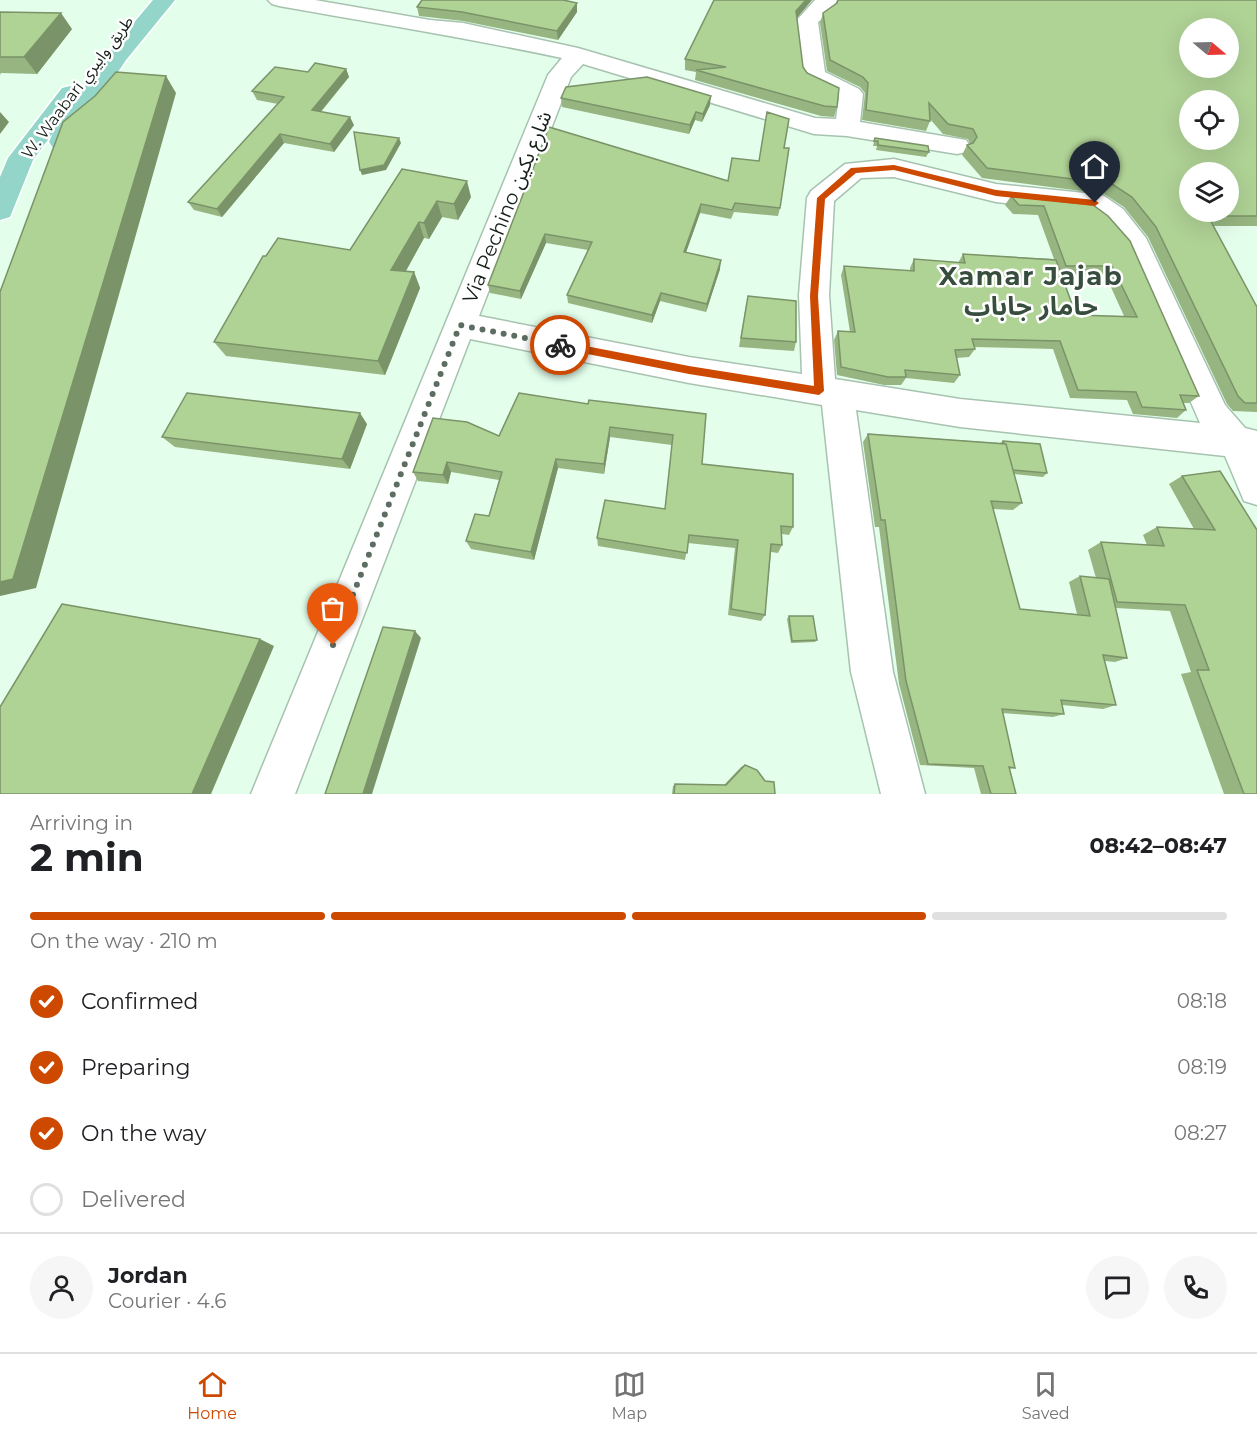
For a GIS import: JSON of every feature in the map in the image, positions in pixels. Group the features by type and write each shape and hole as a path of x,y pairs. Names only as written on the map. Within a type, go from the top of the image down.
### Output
{"main road":[{"name":"W. Waabari طريق وابيري","path":"0,210 21,158 29,145 144,0"},
{"path":"53,164 66,131 118,56 164,0"}],"street":[{"path":"279,0 430,27 463,30 578,55 814,126 957,146"},
{"path":"826,0 824,7 815,12 807,21 814,76 851,94 847,129"},
{"name":"Via Pechino شارع بكين","path":"273,794 560,75 578,55"},
{"path":"903,794 872,672 814,296 821,198 854,170 894,168 996,193 1095,203 1113,216 1136,245 1213,415 1247,443 1257,489"},
{"path":"460,325 689,370 960,413 1247,443"}],"building":[{"path":"422,0 563,0 577,3 557,31 462,12 417,7"},
{"path":"714,0 806,0 796,11 803,67 807,73 839,88 837,107 824,106 696,70 726,67 685,59"},
{"path":"838,0 1257,0 1257,216 1239,216 1239,162 1179,162 1179,222 1211,222 1257,307 1257,403 1245,403 1238,396 1156,227 1132,197 1112,184 987,168 967,145 973,143 977,137 973,129 948,124 929,103 930,121 866,110 868,83 863,77 830,60 823,13"},
{"path":"0,12 61,13 24,57 0,57"},
{"path":"315,63 346,69 312,110 350,117 330,144 280,134 217,209 188,202 284,97 252,91 275,67 308,72"},
{"path":"116,72 166,76 13,579 0,582 0,292 63,122 95,96"},
{"path":"647,77 711,96 703,114 696,112 690,125 561,98 566,87"},
{"path":"767,112 789,119 784,148 789,148 780,208 735,203 732,210 701,204 684,252 721,260 707,304 661,293 652,315 567,295 592,242 545,234 520,291 488,285 549,127 728,181 732,158 759,161"},
{"path":"354,132 399,138 384,165 360,170"},
{"path":"875,138 928,146 929,152 878,145 878,141 874,141"},
{"path":"402,169 467,181 454,204 437,201 424,223 419,222 391,270 414,272 378,361 214,342 263,256 266,256 278,238 350,250"},
{"path":"1011,196 1093,205 1108,216 1130,241 1199,396 1180,395 1186,410 1142,407 1136,392 1078,390 1060,341 972,339 975,349 955,350 960,375 905,370 906,377 888,377 841,367 838,331 855,332 844,266 914,271 914,259 965,263 963,254 1056,260 1076,315 1137,317 1112,266 1066,266 1044,206 1019,205"},
{"path":"748,296 796,301 796,342 741,338"},
{"path":"187,393 360,413 342,459 162,437"},
{"path":"519,393 588,404 589,400 706,414 702,464 793,474 793,527 781,526 782,545 771,544 765,615 731,609 738,540 689,535 687,553 597,538 605,500 665,509 673,435 610,427 604,464 556,459 531,552 466,541 475,514 489,516 502,472 447,462 443,475 413,472 433,418 467,422 499,436"},
{"path":"868,434 1006,444 1022,503 991,501 1020,609 1090,616 1080,576 1109,579 1127,658 1103,655 1116,705 1061,700 1064,714 1002,709 1015,768 1009,767 1016,794 991,794 983,766 928,764 906,681 885,520 881,520"},
{"path":"1003,441 1040,444 1047,473 1013,470 1006,444"},
{"path":"1220,471 1257,530 1257,794 1244,794 1197,670 1209,670 1185,605 1117,602 1101,542 1164,546 1157,527 1215,530 1182,476"},
{"path":"62,604 260,639 192,794 0,794 0,707"},
{"path":"789,616 813,616 817,640 792,641"},
{"path":"383,627 415,631 363,794 325,794"},
{"path":"745,765 757,770 765,781 774,782 775,794 674,794 675,784 726,785"}],"way so far":[{"path":"333,645 460,325 560,345"}],"district":[{"name":"Xamar Jajab حامار جاباب","path":"1031,291"}],"route":[{"path":"560,345 689,370 819,391 814,296 821,198 854,170 894,168 996,193 1095,203"}]}
